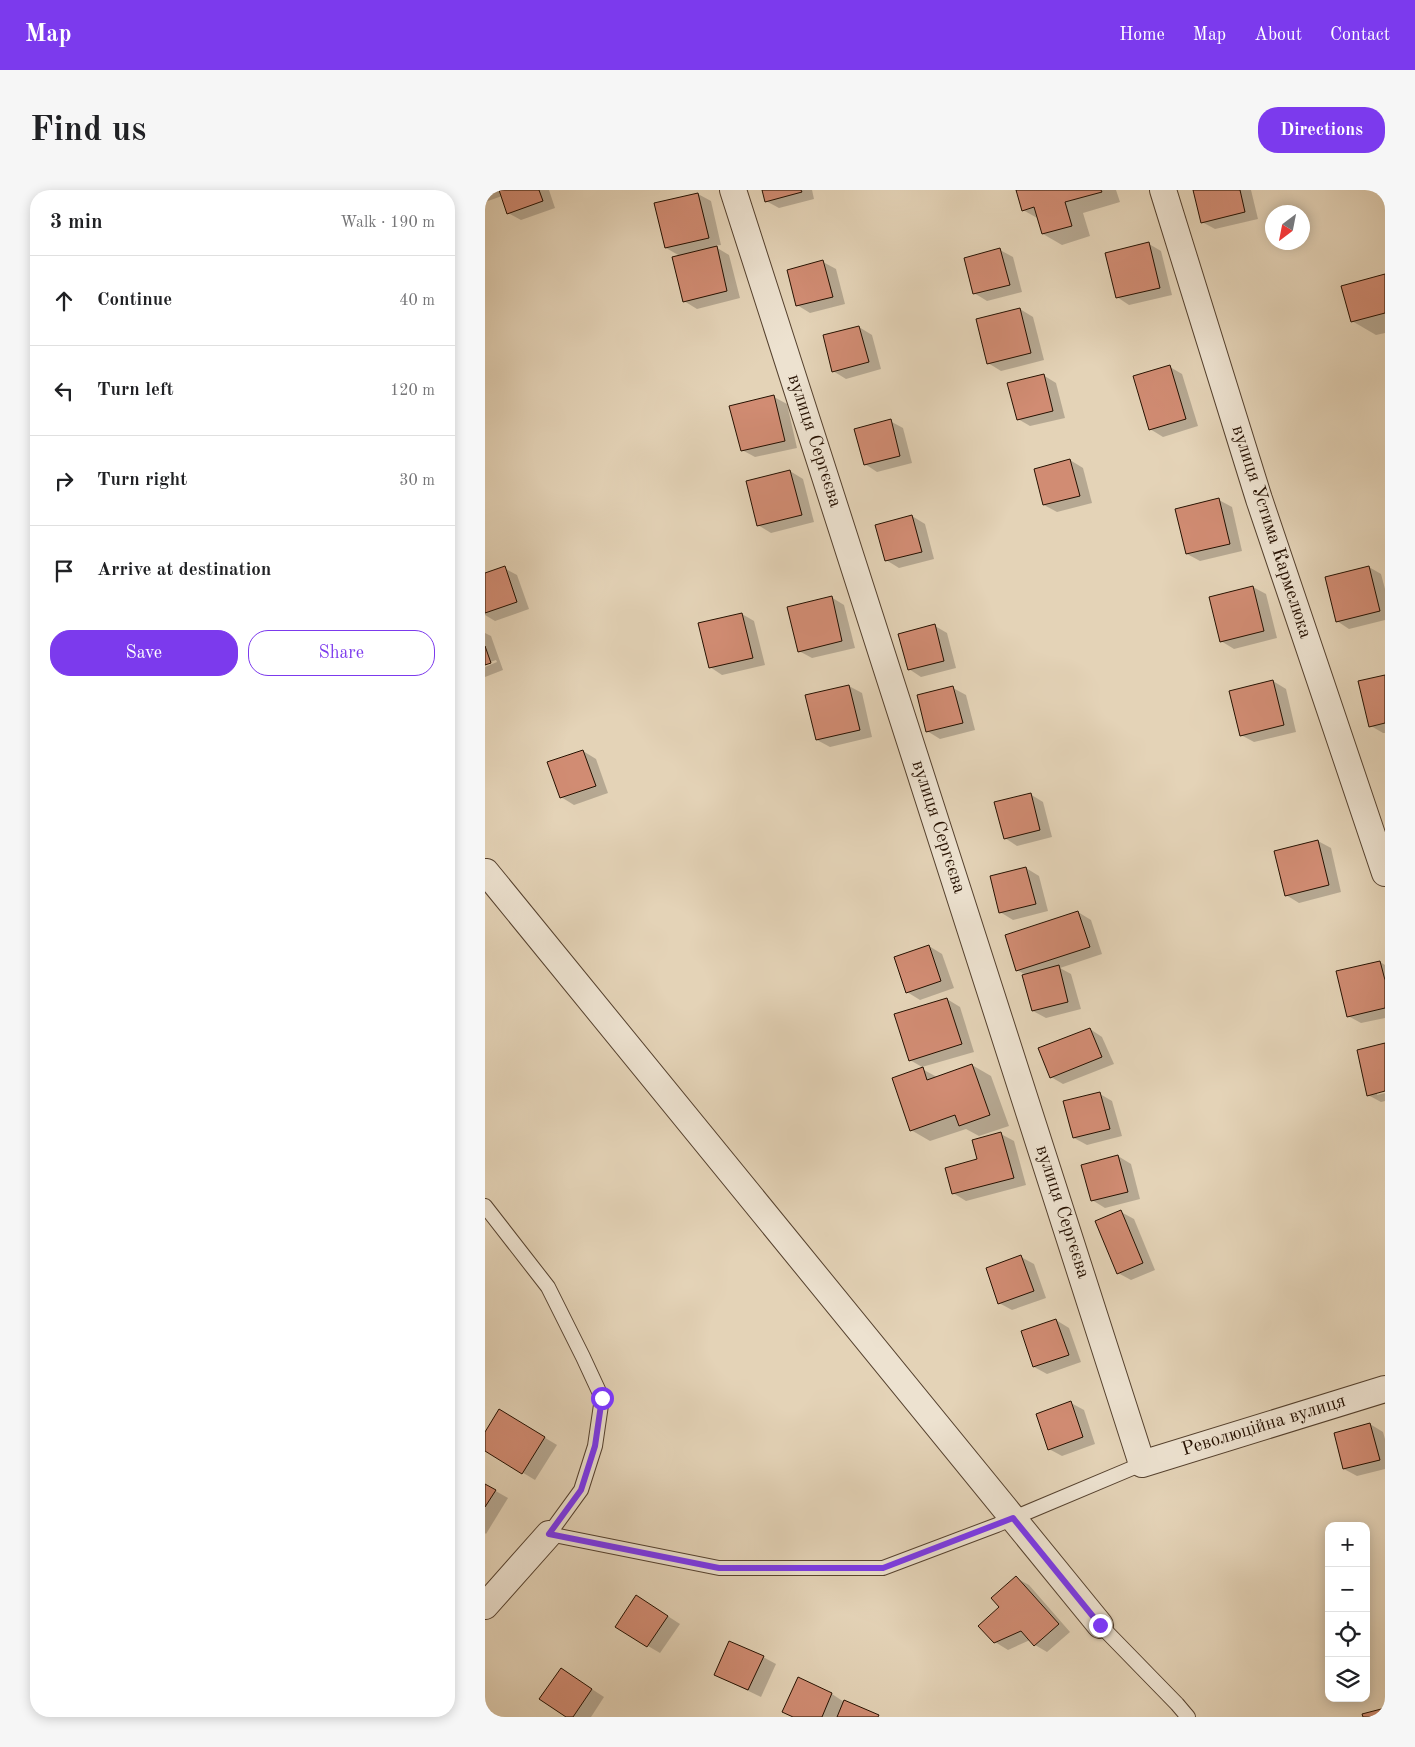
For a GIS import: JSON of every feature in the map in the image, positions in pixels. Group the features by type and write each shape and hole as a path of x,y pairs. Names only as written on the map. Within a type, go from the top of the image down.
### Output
{"street":[{"name":"вулиця Сергєєва","path":"733,190 1142,1464"},
{"name":"вулиця Устима Кармелюка","path":"1163,190 1259,500 1385,873"},
{"path":"485,866 485,872 1100,1625"},
{"name":"Революційна вулиця","path":"1142,1464 1385,1389"},
{"path":"485,1606 549,1534"}],"lane":[{"path":"485,1206 548,1288 602,1398 595,1446 581,1490 549,1534 719,1568 883,1568 1013,1518 1142,1464"},
{"path":"1100,1625 1188,1717"}],"building":[{"path":"499,190 539,190 543,201 507,214"},
{"path":"762,190 801,190 802,192 765,202"},
{"path":"1016,190 1101,190 1102,192 1065,202 1072,226 1042,234 1034,207 1022,211"},
{"path":"1193,190 1240,190 1245,212 1201,223"},
{"path":"698,193 709,238 665,248 654,203"},
{"path":"1149,242 1160,288 1116,298 1105,253"},
{"path":"717,246 727,291 683,302 672,257"},
{"path":"1000,248 1010,285 973,294 964,258"},
{"path":"823,260 833,297 796,306 787,270"},
{"path":"1385,274 1385,313 1351,322 1341,286"},
{"path":"1020,308 1031,353 987,364 976,319"},
{"path":"859,326 869,362 832,372 823,335"},
{"path":"1170,365 1186,419 1149,430 1133,376"},
{"path":"1044,374 1053,411 1017,420 1007,383"},
{"path":"774,395 785,441 741,451 729,406"},
{"path":"891,419 900,456 864,465 854,429"},
{"path":"1070,459 1080,496 1043,505 1034,469"},
{"path":"790,470 802,515 757,526 746,481"},
{"path":"1219,498 1230,544 1186,554 1175,509"},
{"path":"912,515 922,552 885,561 875,525"},
{"path":"505,566 517,602 485,613 485,573"},
{"path":"1369,566 1380,611 1336,622 1325,577"},
{"path":"1253,586 1264,631 1220,642 1209,597"},
{"path":"832,596 842,641 798,652 787,607"},
{"path":"742,613 753,658 709,668 698,623"},
{"path":"935,624 944,661 908,670 898,634"},
{"path":"485,646 491,663 485,665"},
{"path":"1385,675 1385,723 1369,727 1358,681"},
{"path":"1273,680 1284,725 1240,736 1229,691"},
{"path":"849,685 860,730 816,740 805,695"},
{"path":"953,686 963,723 926,732 917,695"},
{"path":"583,750 596,786 560,798 547,762"},
{"path":"1031,793 1040,830 1004,839 994,802"},
{"path":"1318,840 1329,885 1285,896 1274,851"},
{"path":"1026,867 1036,904 999,913 990,876"},
{"path":"1078,911 1090,947 1016,971 1005,935"},
{"path":"929,945 941,981 906,993 894,957"},
{"path":"1380,961 1385,980 1385,1008 1347,1017 1336,971"},
{"path":"1059,965 1068,1002 1032,1011 1022,975"},
{"path":"947,998 962,1044 909,1061 894,1014"},
{"path":"1090,1028 1102,1057 1050,1078 1038,1048"},
{"path":"1385,1043 1385,1091 1367,1096 1357,1050"},
{"path":"972,1064 990,1115 959,1126 955,1115 910,1131 892,1078 923,1067 927,1080"},
{"path":"1100,1092 1110,1129 1073,1138 1063,1101"},
{"path":"1001,1132 1014,1178 952,1194 945,1168 977,1159 972,1140"},
{"path":"1118,1155 1128,1192 1091,1201 1081,1165"},
{"path":"1121,1210 1143,1263 1117,1274 1095,1221"},
{"path":"1021,1255 1034,1291 998,1304 986,1268"},
{"path":"1056,1319 1069,1355 1033,1367 1021,1331"},
{"path":"1071,1401 1083,1437 1048,1450 1036,1414"},
{"path":"499,1409 545,1437 522,1474 485,1451 485,1432"},
{"path":"1370,1423 1380,1460 1343,1469 1334,1433"},
{"path":"485,1484 496,1490 485,1507"},
{"path":"1016,1576 1059,1624 1034,1646 1021,1631 994,1643 978,1626 999,1607 991,1598"},
{"path":"636,1595 668,1616 647,1647 615,1627"},
{"path":"729,1641 764,1656 748,1690 714,1675"},
{"path":"561,1668 592,1689 573,1717 566,1717 539,1699"},
{"path":"798,1677 832,1693 822,1717 793,1717 782,1712"},
{"path":"844,1700 879,1715 878,1717 837,1717"},
{"path":"1385,1708 1385,1717 1363,1717 1362,1714"}],"route":[{"path":"602,1398 595,1446 581,1490 549,1534 719,1568 883,1568 1013,1518 1100,1625"}]}
